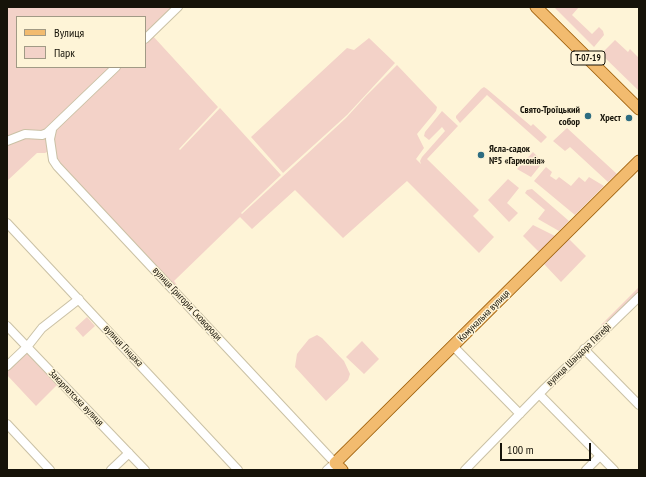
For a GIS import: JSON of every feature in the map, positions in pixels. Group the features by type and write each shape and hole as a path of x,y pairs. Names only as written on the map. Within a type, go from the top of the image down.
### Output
{"main road":[{"name":"Т-07-19","path":"536,7 639,109"},
{"name":"Комунальна вулиця","path":"335,468 453,346 639,161"}],"street":[{"path":"146,38 178,7"},
{"path":"7,141 25,134 42,134 52,130 115,68"},
{"name":"вулиця Григорія Сковороди","path":"52,130 50,140 53,160 57,166 335,468"},
{"name":"вулиця Гінцака","path":"7,223 238,470"},
{"name":"вулиця Шандора Петефі","path":"465,470 584,349 639,297"},
{"path":"7,366 27,347 42,328 79,299"},
{"name":"Закарпатська вулиця","path":"7,326 145,470"},
{"path":"453,346 520,414"},
{"path":"584,349 639,405"},
{"path":"539,394 614,470"},
{"path":"7,424 50,470"},
{"path":"111,470 129,453"},
{"path":"586,470 600,456"}],"green space":[{"path":"7,7 174,7 146,34 146,16 16,16 16,68 111,68 46,130 7,138"},
{"path":"554,7 579,7 572,15 592,34 599,27 603,31 604,35 594,47"},
{"path":"152,35 218,107 179,149 180,150 220,108 281,175 241,213 242,214 346,118 397,65 437,107 436,111 417,134 424,148 416,159 421,164 420,161 422,157 445,131 442,127 429,140 424,136 425,132 442,111 458,126 427,159 479,210 473,216 494,237 479,253 407,181 343,238 295,190 252,229 240,217 174,281 177,285 175,286 57,162 52,133 118,68 146,68 146,41"},
{"path":"369,38 395,63 347,115 283,173 251,137 347,48 354,50"},
{"path":"615,40 628,52 630,49 639,58 639,91 601,54"},
{"path":"484,87 531,126 533,124 547,137 541,143 487,95 460,123 456,116"},
{"path":"567,128 617,174 608,182 570,147 565,151 553,141"},
{"path":"43,137 47,141 49,151 45,153 37,153 7,181 7,143 20,138"},
{"path":"533,152 543,162 531,177 517,169"},
{"path":"546,167 552,172 550,176 556,180 559,177 571,186 579,177 585,182 589,177 604,186 575,215 534,181"},
{"path":"508,179 519,188 507,203 518,213 509,222 488,200"},
{"path":"532,189 569,221 559,231 538,219 545,210 525,193 527,190"},
{"path":"533,225 555,236 539,252 523,236"},
{"path":"569,239 586,256 561,282 544,264"},
{"path":"638,288 639,291 602,326 601,325"},
{"path":"87,317 95,326 83,337 75,328"},
{"path":"317,335 322,338 344,361 350,374 348,380 326,401 295,367 297,354 309,339"},
{"path":"362,341 379,359 364,374 346,357"},
{"path":"26,352 57,385 36,406 7,375 7,370"}],"place":[{"name":"Свято-Троїцький собор","path":"588,116"},
{"name":"Хрест","path":"629,118"},
{"name":"Ясла-садок №5 «Гармонія»","path":"481,155"}]}
